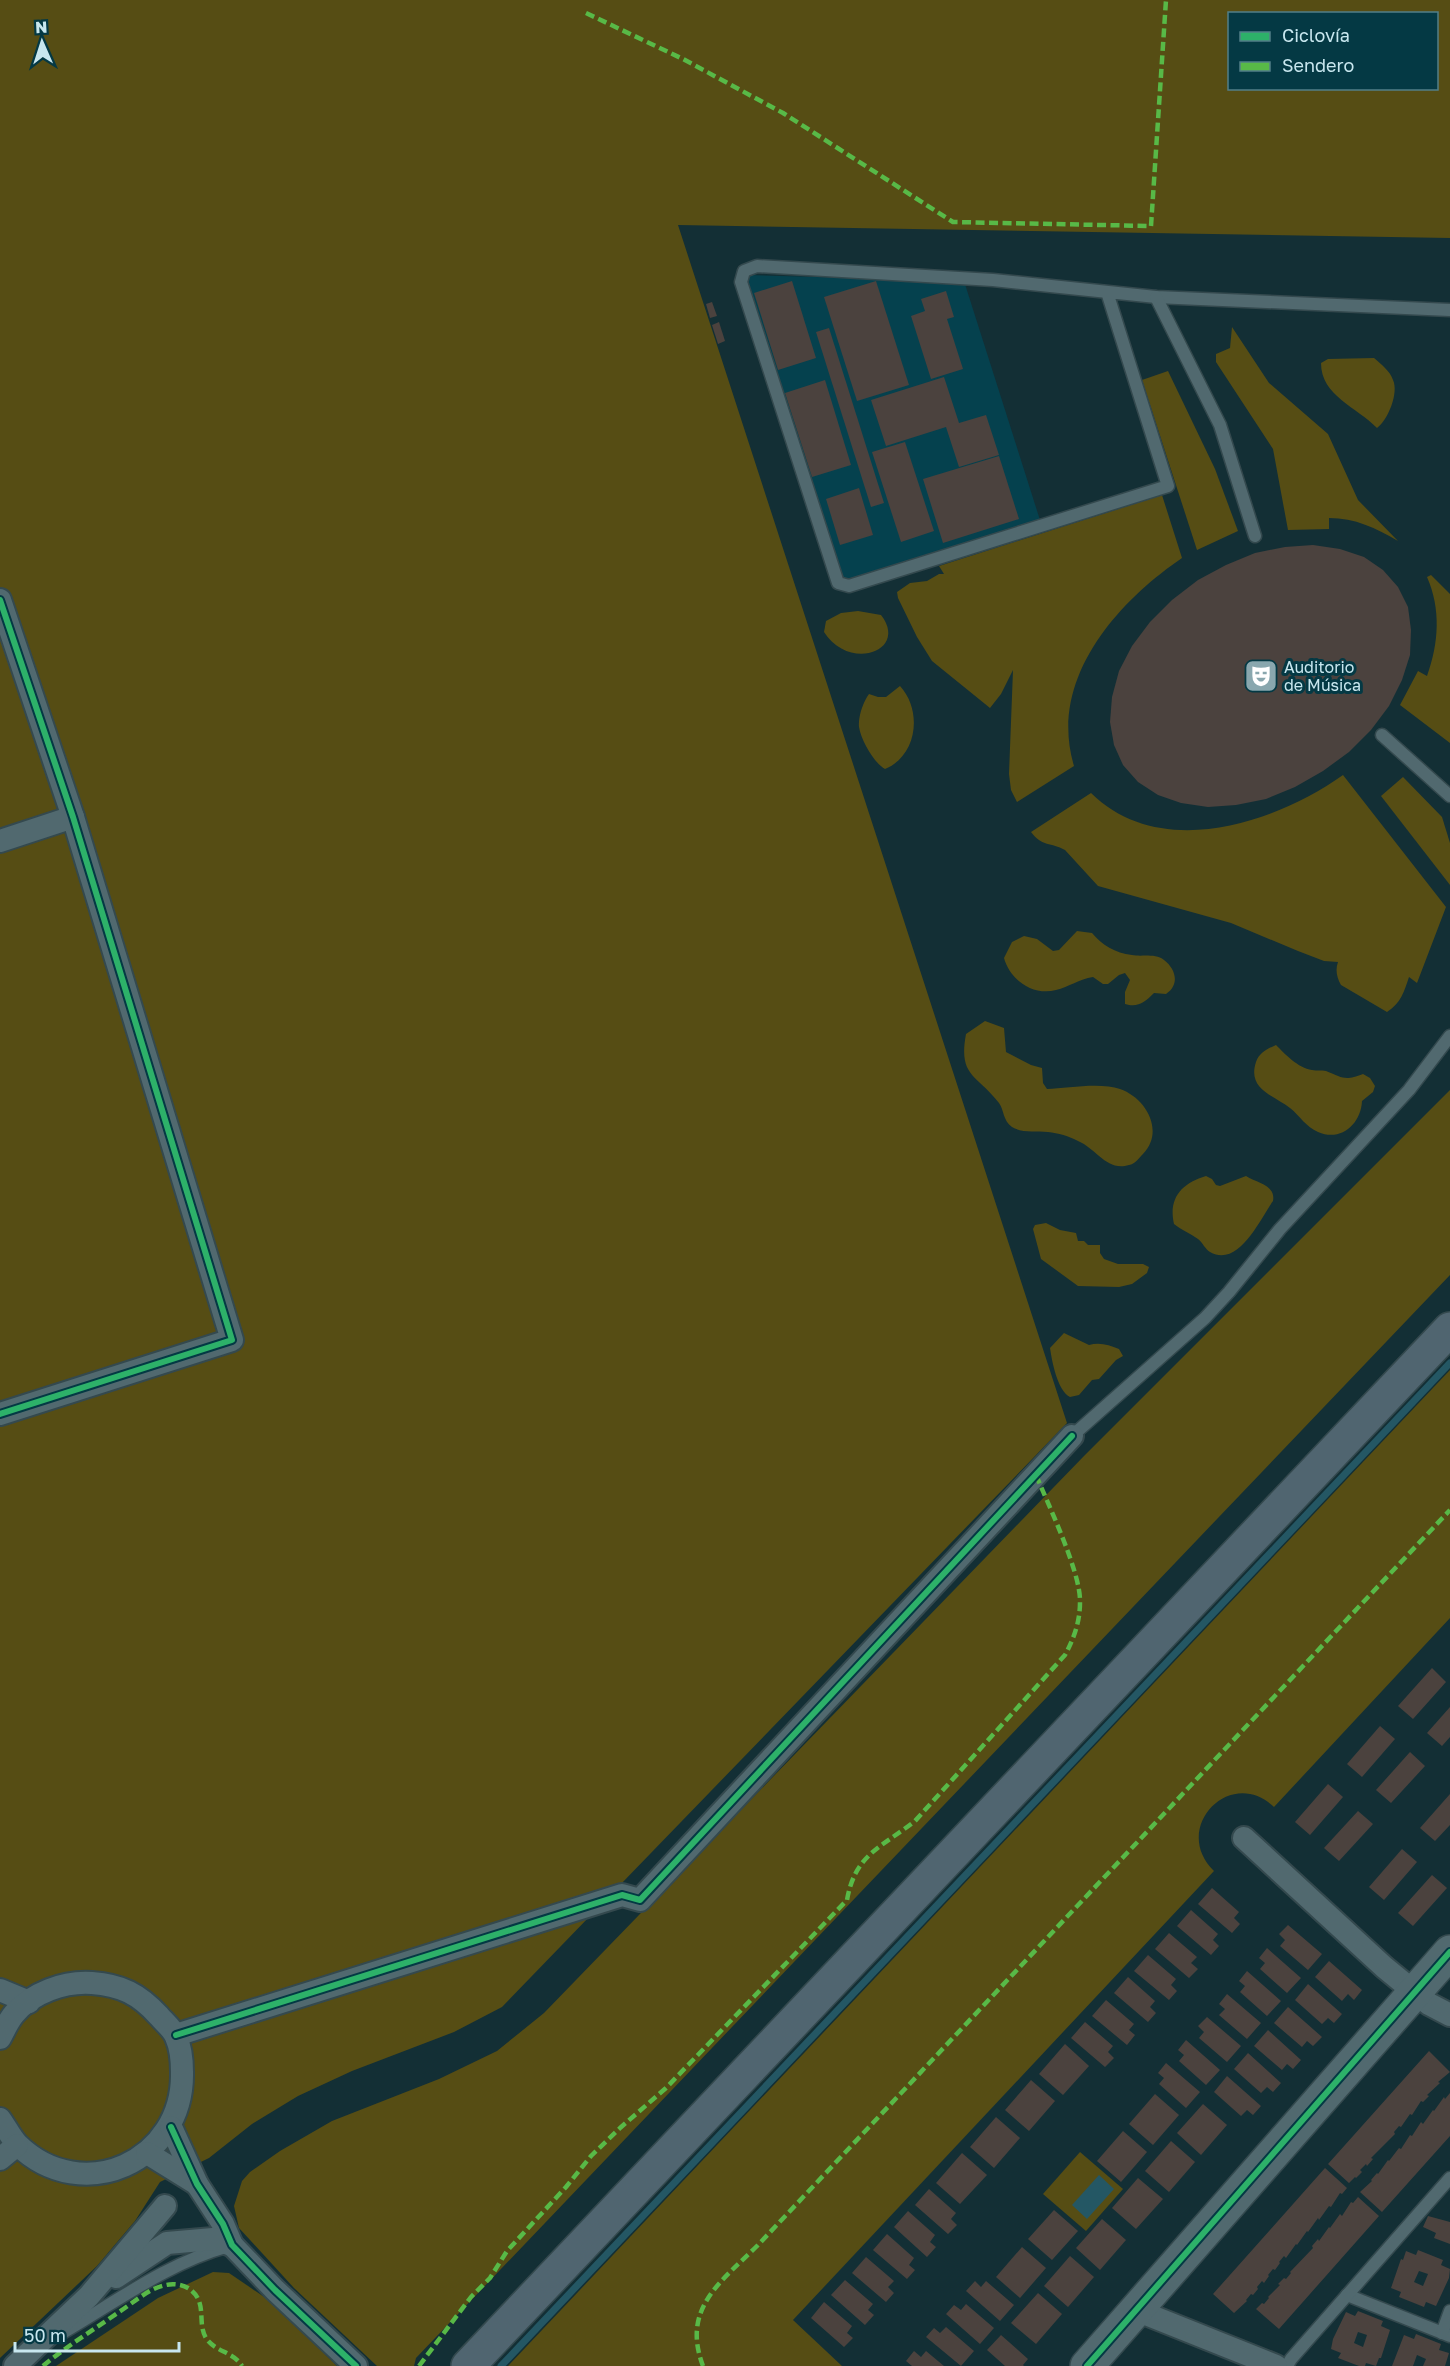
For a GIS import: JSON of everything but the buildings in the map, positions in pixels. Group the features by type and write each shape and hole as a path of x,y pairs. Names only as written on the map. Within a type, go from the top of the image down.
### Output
{"highway":[{"path":"468,2366 1450,1329"}],"street":[{"path":"0,600 73,817 232,1340 0,1414"},
{"path":"0,841 73,817"},
{"path":"176,2035 622,1895 640,1900 1072,1436"},
{"path":"1244,1838 1414,1992 1429,2004 1450,2015"},
{"path":"1087,2366 1450,1952"},
{"path":"0,2119 9,2152 80,2174 116,2170 147,2153 171,2127 183,2093 182,2058 176,2035 144,1999 112,1984 76,1982 42,1992 14,2014 2,2030"},
{"path":"0,1990 29,2002"},
{"path":"171,2127 197,2184 223,2224 232,2246 356,2366"},
{"path":"147,2153 197,2184"},
{"path":"22,2359 89,2296 165,2206 165,2222 178,2241"},
{"path":"89,2296 167,2243 213,2239 232,2246"},
{"path":"1136,2310 1276,2366"}],"lane":[{"path":"1107,292 1168,486 849,586 838,583 741,282 744,271 757,266 781,267 993,280 1156,297 1450,310"},
{"path":"1156,297 1220,425 1255,536"},
{"path":"1382,735 1450,796"},
{"path":"1072,1436 1205,1318 1280,1229 1409,1090 1450,1035"},
{"path":"1287,2366 1450,2178"},
{"path":"22,2359 172,2269 202,2254 232,2246"},
{"path":"1347,2295 1446,2334 1450,2311"}],"shaded area":[{"path":"0,0 1450,0 1450,238 678,225 1067,1423 502,2007 454,2032 352,2071 298,2096 252,2124 209,2158 160,2182 135,2221 97,2266 0,2358"},
{"path":"746,275 964,281 1040,520 844,584"},
{"path":"1232,327 1269,383 1328,434 1358,500 1398,541 1365,525 1339,518 1329,518 1329,529 1288,530 1273,449 1216,362 1216,354 1230,348"},
{"path":"1374,358 1390,374 1395,392 1385,419 1377,428 1333,393 1323,374 1321,363 1328,359"},
{"path":"1168,371 1215,469 1238,531 1197,550 1142,380"},
{"path":"1162,495 1182,558 1157,576 1112,621 1079,674 1071,704 1068,734 1074,766 1017,802 1011,790 1009,774 1013,670 1001,694 990,708 932,661 917,637 897,592 910,583 927,581 939,574 944,574 939,566"},
{"path":"1431,575 1450,594 1450,743 1400,705 1418,671 1427,676 1431,664 1437,626 1435,601 1427,577"},
{"path":"858,611 881,615 888,628 887,638 882,647 872,652 860,654 847,651 835,644 824,632 826,621 841,613"},
{"path":"900,686 912,708 913,732 904,754 896,763 885,769 872,757 865,744 860,732 859,719 869,694 886,697"},
{"path":"1343,775 1446,907 1417,983 1409,977 1399,1001 1387,1012 1341,985 1337,974 1338,962 1324,961 1231,923 1098,886 1065,850 1043,842 1031,832 1091,793 1119,814 1150,826 1183,830 1217,828 1251,820 1284,808 1315,793"},
{"path":"1403,777 1442,817 1450,843 1450,885 1381,796"},
{"path":"1077,931 1092,933 1105,945 1120,952 1164,960 1174,972 1173,986 1166,994 1154,993 1141,1003 1130,1005 1125,1004 1125,992 1130,980 1125,973 1108,984 1103,984 1093,977 1061,989 1039,991 1017,979 1007,966 1004,958 1012,942 1024,936 1037,939 1053,951 1059,950"},
{"path":"985,1021 1004,1028 1006,1052 1042,1068 1043,1083 1047,1089 1112,1087 1129,1093 1138,1100 1150,1116 1152,1135 1149,1145 1137,1161 1121,1166 1114,1165 1071,1138 1052,1132 1020,1130 1009,1125 999,1103 971,1074 965,1059 966,1034"},
{"path":"1276,1045 1292,1060 1307,1069 1326,1071 1344,1078 1363,1074 1370,1078 1375,1086 1373,1092 1362,1101 1354,1124 1342,1133 1334,1135 1318,1132 1258,1085 1254,1071 1257,1059"},
{"path":"1450,1090 1450,1275 416,2358 414,2366 377,2366 294,2288 239,2228 234,2206 242,2181 250,2172 280,2151 332,2121 439,2079 497,2051 544,2013 1084,1456"},
{"path":"1206,1176 1220,1186 1246,1176 1272,1191 1273,1201 1255,1229 1239,1248 1230,1253 1220,1255 1210,1252 1198,1239 1174,1224 1173,1207 1179,1193 1190,1183"},
{"path":"1046,1223 1060,1230 1076,1233 1078,1241 1084,1241 1088,1245 1100,1245 1100,1253 1104,1259 1118,1264 1143,1264 1149,1267 1147,1273 1132,1284 1119,1287 1078,1286 1041,1259 1033,1229 1035,1225"},
{"path":"1064,1333 1089,1345 1104,1344 1119,1349 1123,1356 1116,1360 1099,1379 1092,1380 1079,1395 1070,1397 1058,1382 1050,1348"},
{"path":"1450,1370 1450,1618 1274,1807 1257,1796 1240,1793 1225,1797 1211,1807 1202,1821 1199,1837 1202,1854 1214,1871 793,2320 842,2366 508,2366"},
{"path":"1080,2152 1123,2189 1086,2231 1043,2194"},
{"path":"1099,2175 1114,2189 1087,2219 1072,2205"},
{"path":"213,2272 229,2273 273,2303 337,2366 56,2366 158,2298"}],"waterway":[{"path":"501,2366 1450,1363"}],"marked path":[{"path":"586,13 683,59 783,113 953,222 1151,226 1166,0"},
{"path":"419,2366 471,2297 490,2278 507,2251 566,2187 591,2156 666,2088 847,1900 856,1872 863,1862 881,1845 915,1821 1065,1655 1078,1623 1079,1589 1063,1538 1036,1475"},
{"path":"703,2366 698,2346 697,2328 701,2312 719,2284 1450,1510"},
{"path":"43,2366 147,2292 173,2284 187,2287 197,2296 206,2338 214,2346 239,2361 242,2366"}],"cycle path":[{"path":"0,600 73,817 232,1340 0,1414"},
{"path":"176,2035 622,1895 640,1900 1072,1436"},
{"path":"1087,2366 1450,1952"},
{"path":"171,2127 197,2184 223,2224 232,2245 275,2290 356,2366"}],"place":[{"name":"Auditorio de Música","path":"1261,676"}]}
